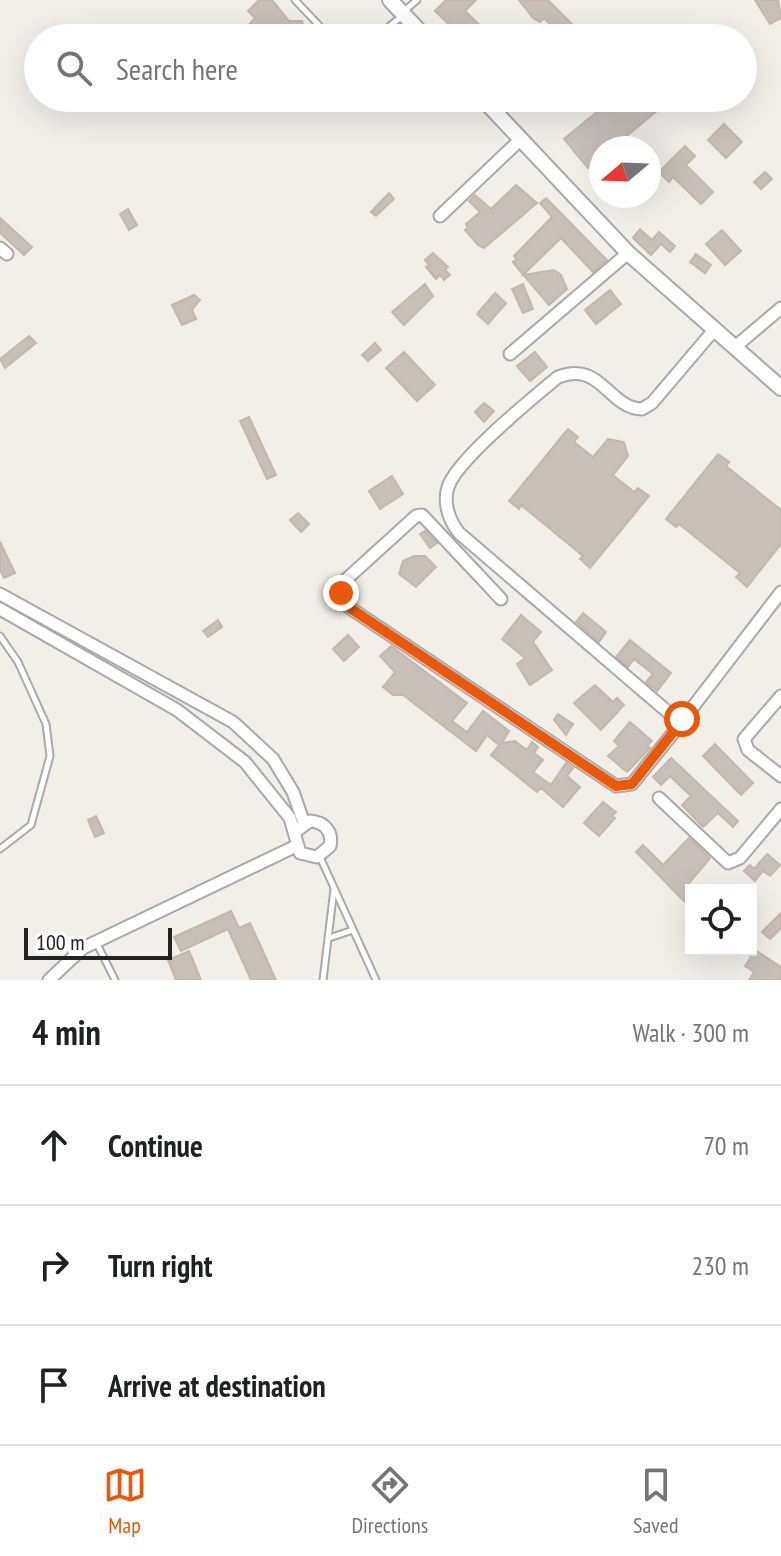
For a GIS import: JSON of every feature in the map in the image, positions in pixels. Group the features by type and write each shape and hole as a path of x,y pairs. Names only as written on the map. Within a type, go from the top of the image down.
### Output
{"street":[{"path":"390,0 413,24"},
{"path":"495,112 628,253 781,388"},
{"path":"440,216 521,139"},
{"path":"510,354 628,253"},
{"path":"735,347 781,308"},
{"path":"686,716 676,719 459,533 451,520 446,499 451,480 479,449 558,377 574,372 587,374 633,408 642,409 652,403 714,330"},
{"path":"501,599 422,515 406,524 340,585 344,601 350,608 616,786 632,784 781,592"},
{"path":"0,594 233,722 273,759 293,792 300,827 296,846"},
{"path":"0,609 177,710 245,762 300,827"},
{"path":"781,696 744,739 748,750 781,776"},
{"path":"659,798 728,863 740,858 781,809"},
{"path":"296,846 305,856 320,856 330,846 330,833 317,821 300,827"},
{"path":"52,978 71,956 96,942 296,846"}],"lane":[{"path":"295,0 318,24"},
{"path":"391,24 417,0"},
{"path":"0,636 16,657 46,724 50,756 31,825 0,849"},
{"path":"320,856 376,980"},
{"path":"323,980 334,888"},
{"path":"328,939 353,930"},
{"path":"96,942 115,980"}],"building":[{"path":"259,0 272,0 289,21 302,21 303,24 250,24 255,18 248,11"},
{"path":"446,0 476,0 465,11 478,24 448,24 435,11"},
{"path":"519,0 548,0 572,24 550,24 544,18 540,22"},
{"path":"755,0 778,0 781,18 770,24"},
{"path":"597,112 656,112 627,136 589,136 588,168 564,139"},
{"path":"724,124 742,142 726,158 708,140"},
{"path":"685,146 695,156 686,165 713,192 701,204 673,177 669,182 661,170"},
{"path":"765,172 772,179 761,189 754,182"},
{"path":"516,185 537,203 484,248 478,245 465,230 468,228 466,224 480,212 469,201 475,195 491,209"},
{"path":"389,193 394,199 376,216 371,212"},
{"path":"546,198 607,260 593,272 561,238 523,275 513,262 517,259 514,256 552,217 540,203"},
{"path":"128,209 137,225 129,230 120,214"},
{"path":"0,218 32,247 24,255 0,233"},
{"path":"640,229 652,240 659,232 675,246 670,252 661,244 651,255 633,238"},
{"path":"722,230 741,251 725,265 706,244"},
{"path":"433,253 448,267 445,270 450,275 444,280 440,275 436,279 426,267 429,265 425,260"},
{"path":"696,254 711,265 705,273 690,262"},
{"path":"554,270 561,275 567,289 549,305 523,275"},
{"path":"425,284 433,296 404,325 392,312"},
{"path":"523,284 533,309 523,313 512,289"},
{"path":"610,290 621,304 596,324 585,310"},
{"path":"495,293 506,303 488,324 477,314"},
{"path":"194,295 200,300 192,310 196,319 182,325 172,305"},
{"path":"29,336 36,343 5,368 0,359"},
{"path":"375,343 381,350 368,361 362,355"},
{"path":"404,352 435,385 417,401 386,368"},
{"path":"535,352 547,367 530,381 517,366"},
{"path":"484,403 494,411 484,422 475,412"},
{"path":"249,417 276,475 267,479 240,421"},
{"path":"568,429 578,437 574,442 593,457 608,439 624,442 628,456 613,475 634,492 638,488 649,496 590,568 580,559 583,556 521,505 519,509 509,501"},
{"path":"718,454 729,462 726,466 781,510 781,544 747,587 736,577 740,573 679,524 676,527 666,519"},
{"path":"392,476 403,494 380,509 369,491"},
{"path":"298,513 309,524 301,532 290,520"},
{"path":"425,531 437,543 430,548 420,534"},
{"path":"0,542 15,573 4,578 0,570"},
{"path":"414,556 425,556 436,567 416,587 399,574 403,561"},
{"path":"583,613 606,632 599,642 576,622"},
{"path":"521,615 541,632 533,642 552,670 530,685 517,664 525,658 502,639"},
{"path":"218,620 222,627 208,637 203,631"},
{"path":"348,635 359,647 344,661 333,649"},
{"path":"630,640 671,673 657,691 646,682 653,674 634,659 628,667 616,657"},
{"path":"391,646 467,703 452,721 467,732 483,711 509,731 502,743 515,741 527,750 532,742 538,747 534,753 543,760 533,772 551,785 566,763 573,768 567,776 580,787 563,807 541,788 537,792 491,755 499,745 487,735 476,751 403,695 393,695 383,687 395,672 380,656"},
{"path":"595,685 613,702 617,698 624,705 601,730 574,703"},
{"path":"558,714 573,724 566,735 554,720"},
{"path":"630,722 652,741 647,746 650,748 627,772 608,756 619,746 614,741"},
{"path":"715,744 753,783 741,795 703,756"},
{"path":"671,758 738,821 733,827 718,813 703,827 682,805 691,796 670,776 661,785 653,777"},
{"path":"603,802 616,812 612,816 615,818 599,836 584,823"},
{"path":"96,816 104,833 95,837 88,820"},
{"path":"689,838 710,858 688,884 685,884 684,901 636,852 643,845 663,865"},
{"path":"767,854 780,865 770,876 763,871 755,881 744,871 750,865 754,869"},
{"path":"231,911 239,928 250,923 276,980 251,980 228,929 181,951 174,937"},
{"path":"781,913 781,928 770,939 762,932"},
{"path":"189,951 201,980 176,980 168,960"},
{"path":"757,951 781,967 781,980 749,980 754,972 745,966 751,957 757,956"}],"route":[{"path":"341,593 350,608 616,786 624,788 632,784 686,716 682,719"}]}
